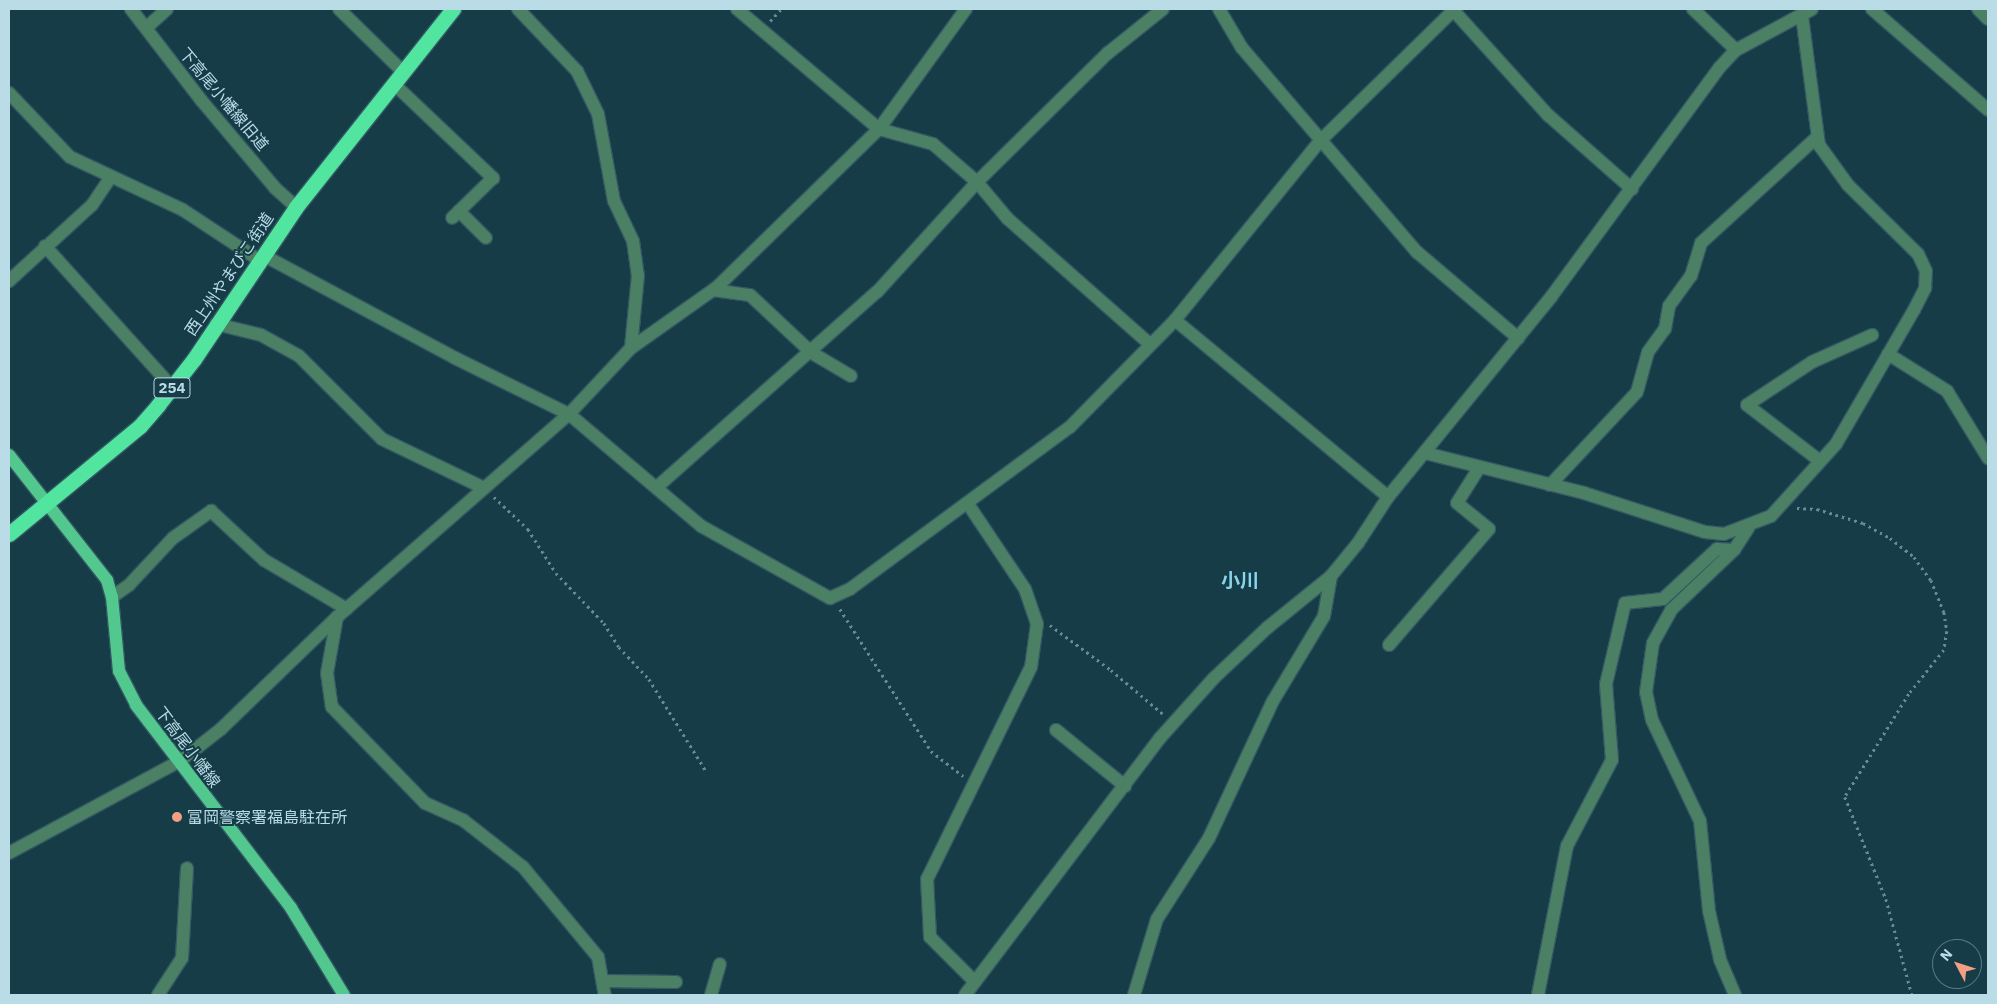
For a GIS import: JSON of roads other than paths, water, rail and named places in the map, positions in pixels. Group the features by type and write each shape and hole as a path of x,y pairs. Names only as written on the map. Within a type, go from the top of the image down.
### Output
{"highway":[{"name":"西上州やまびこ街道","path":"9,534 140,426 173,388 296,207 453,9"}],"main road":[{"name":"下高尾小幡線","path":"9,455 49,502 96,564 112,597 115,648 126,688 290,908 344,995"}],"street":[{"name":"下高尾小幡線旧道","path":"132,9 275,188 296,207"},
{"path":"146,28 167,9"},
{"path":"339,9 398,78 493,178 456,214 486,238"},
{"path":"518,9 577,71 598,114 614,201 633,241 638,275 632,348"},
{"path":"737,9 879,129 933,144 977,182 1008,219 1150,344"},
{"path":"9,853 180,762 221,729 342,613 569,414 632,348 713,290 879,129 966,9"},
{"path":"657,487 812,353 877,292 977,182 1108,52 1163,9"},
{"path":"1219,9 1242,48 1417,252 1518,338"},
{"path":"1692,9 1736,50"},
{"path":"1872,9 1986,105"},
{"path":"1978,9 1988,19"},
{"path":"9,92 64,152 110,178 183,210 261,257 455,358 569,414 701,526 814,591 830,598 836,596 968,504 1063,433 1176,320 1321,140 1454,10 1548,115 1632,189"},
{"path":"965,995 1174,723 1267,628 1331,576 1388,497 1518,338 1736,50 1807,12 1817,137 1836,170 1918,254 1926,272 1925,288 1836,444 1781,506 1749,527 1724,534 1705,532 1550,485 1425,453"},
{"path":"1550,485 1637,392 1648,352 1665,329 1669,306 1691,276 1701,243 1817,137"},
{"path":"9,281 45,246 92,205 110,178"},
{"path":"45,246 173,388"},
{"path":"713,290 750,295 812,353 851,376"},
{"path":"1176,320 1388,497"},
{"path":"216,324 261,335 299,356 382,439 484,488"},
{"path":"1820,462 1747,405 1812,362 1872,335"},
{"path":"1888,354 1946,391 1988,458"},
{"path":"1388,644 1489,529 1457,503 1479,468"},
{"path":"968,504 1025,589 1036,618 1031,667 927,879 930,937 974,982"},
{"path":"112,597 129,585 173,538 211,511 264,560 342,613"},
{"path":"1735,995 1720,959 1710,911 1700,821 1652,720 1646,692 1653,644 1671,610 1734,550 1749,527"},
{"path":"1538,995 1567,846 1612,760 1606,684 1625,603 1663,599 1717,549 1734,550"},
{"path":"1134,995 1157,919 1209,838 1273,701 1324,616 1331,576"},
{"path":"342,613 327,673 332,707 425,803 463,820 523,867 586,939 598,957 605,981 605,995"},
{"path":"1056,730 1125,786"},
{"path":"158,995 182,958 187,868"},
{"path":"711,995 720,964"},
{"path":"605,981 676,982"}],"place":[{"name":"富岡警察署福島駐在所","path":"177,817"}],"district":[{"name":"小川","path":"1240,581"}]}
